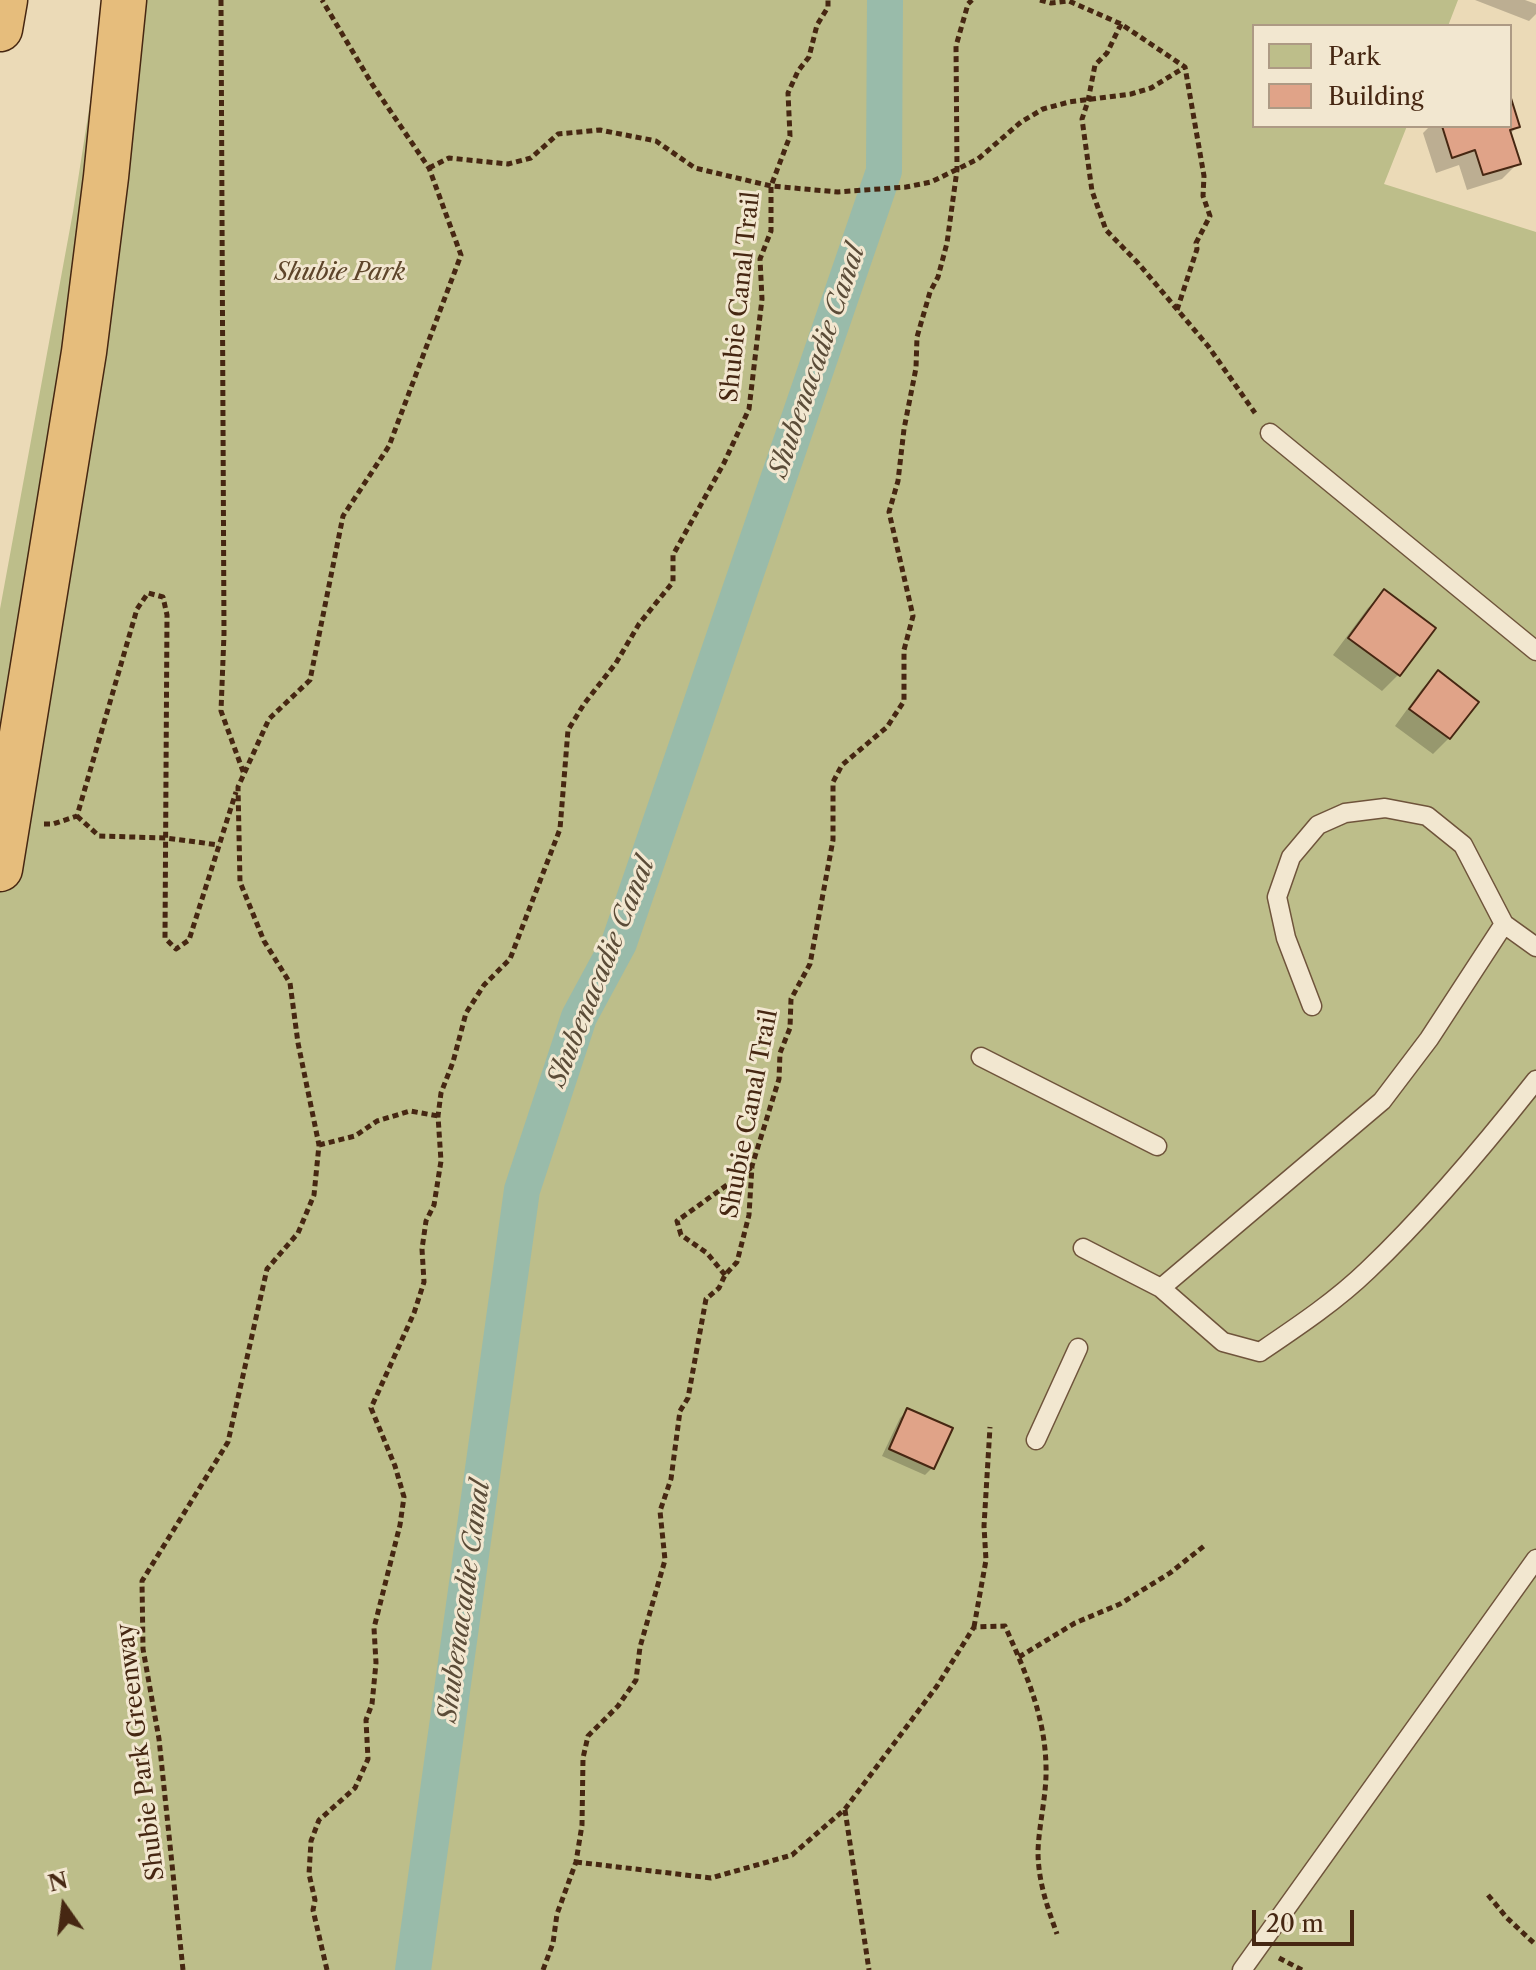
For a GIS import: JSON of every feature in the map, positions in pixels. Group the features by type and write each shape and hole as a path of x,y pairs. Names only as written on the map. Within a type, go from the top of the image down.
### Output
{"highway":[{"path":"0,29 5,0"},
{"path":"0,869 84,352 124,0"}],"lane":[{"path":"1270,433 1536,651"},
{"path":"1312,1006 1286,938 1277,897 1291,857 1318,825 1345,813 1385,808 1427,816 1463,845 1504,924 1536,947"},
{"path":"1161,1288 1382,1101 1429,1039 1504,924"},
{"path":"981,1057 1157,1146"},
{"path":"1083,1248 1161,1288 1223,1342 1260,1352 1300,1326 1367,1271 1490,1138 1536,1080"},
{"path":"1036,1440 1078,1348"},
{"path":"1242,1970 1536,1559"}],"path":[{"path":"221,0 224,634 221,711 244,774"},
{"name":"Shubie Park Greenway","path":"183,1970 159,1739 143,1649 142,1581 228,1442 267,1269 298,1233 304,1220 314,1195 319,1145 298,1043 290,983 264,941 240,882 238,787 269,719 310,680 343,516 389,446 461,255 429,168 372,84 322,0"},
{"name":"Shubie Canal Trail","path":"327,1970 313,1910 315,1900 309,1874 311,1841 319,1820 355,1788 368,1759 366,1720 372,1704 376,1663 374,1628 404,1497 371,1408 414,1313 424,1282 422,1249 426,1221 434,1205 441,1161 438,1116 441,1093 466,1013 484,985 510,959 560,829 568,730 616,663 639,624 673,582 673,555 724,463 749,409 762,299 760,259 771,231 771,186 790,136 788,93 798,71 809,57 817,25 828,7 828,0"},
{"name":"Shubie Canal Trail","path":"543,1970 553,1943 557,1914 576,1862 582,1825 583,1758 588,1736 618,1706 636,1680 640,1647 665,1560 660,1511 671,1479 680,1411 688,1398 706,1299 719,1288 725,1275 737,1262 749,1215 752,1166 779,1079 780,1053 790,1028 791,999 810,964 833,840 833,782 842,765 887,727 904,701 904,650 913,616 889,512 898,481 916,368 917,337 947,243 957,170 956,46 968,4 972,0"},
{"path":"1040,0 1051,3 1069,1 1121,24 1185,67 1204,176 1203,196 1210,216 1196,243 1197,249 1177,311"},
{"path":"1121,24 1107,53 1095,65 1082,119 1092,191 1106,230 1208,346 1270,433"},
{"path":"429,168 449,158 508,164 531,158 558,134 600,130 656,141 695,168 771,186 838,192 906,187 931,182 978,159 1021,122 1043,109 1131,94 1151,88 1185,67"},
{"path":"77,816 137,609 148,593 163,597 167,615 165,938 176,949 189,940 238,787"},
{"path":"77,816 99,836 166,838 219,845"},
{"path":"32,823 53,824 77,816"},
{"path":"319,1145 355,1136 377,1121 410,1111 438,1116"},
{"path":"725,1275 707,1253 681,1235 677,1221 752,1166"},
{"path":"576,1862 711,1878 792,1855 845,1809 937,1686 974,1627 986,1560 984,1526 990,1427"},
{"path":"1019,1657 1075,1623 1120,1604 1170,1573 1204,1546"},
{"path":"974,1627 1005,1626 1040,1718 1046,1767 1038,1851 1042,1892 1057,1934"},
{"path":"845,1809 869,1970"},
{"path":"1488,1895 1536,1945"}],"green space":[{"name":"Shubie Park","path":"106,0 1458,0 1449,24 1252,24 1252,128 1406,128 1384,184 1536,232 1536,1970 0,1970 0,609 73,212"}],"building":[{"path":"1512,101 1520,127 1510,130 1521,164 1483,175 1475,150 1452,158 1443,128 1512,128"},
{"path":"1384,589 1436,628 1400,676 1348,638"},
{"path":"1438,670 1479,702 1450,739 1409,709"},
{"path":"907,1408 953,1428 934,1469 889,1449"}],"waterway":[{"name":"Shubenacadie Canal","path":"413,1970 522,1190 579,1017 619,943 884,171 885,0"}]}
